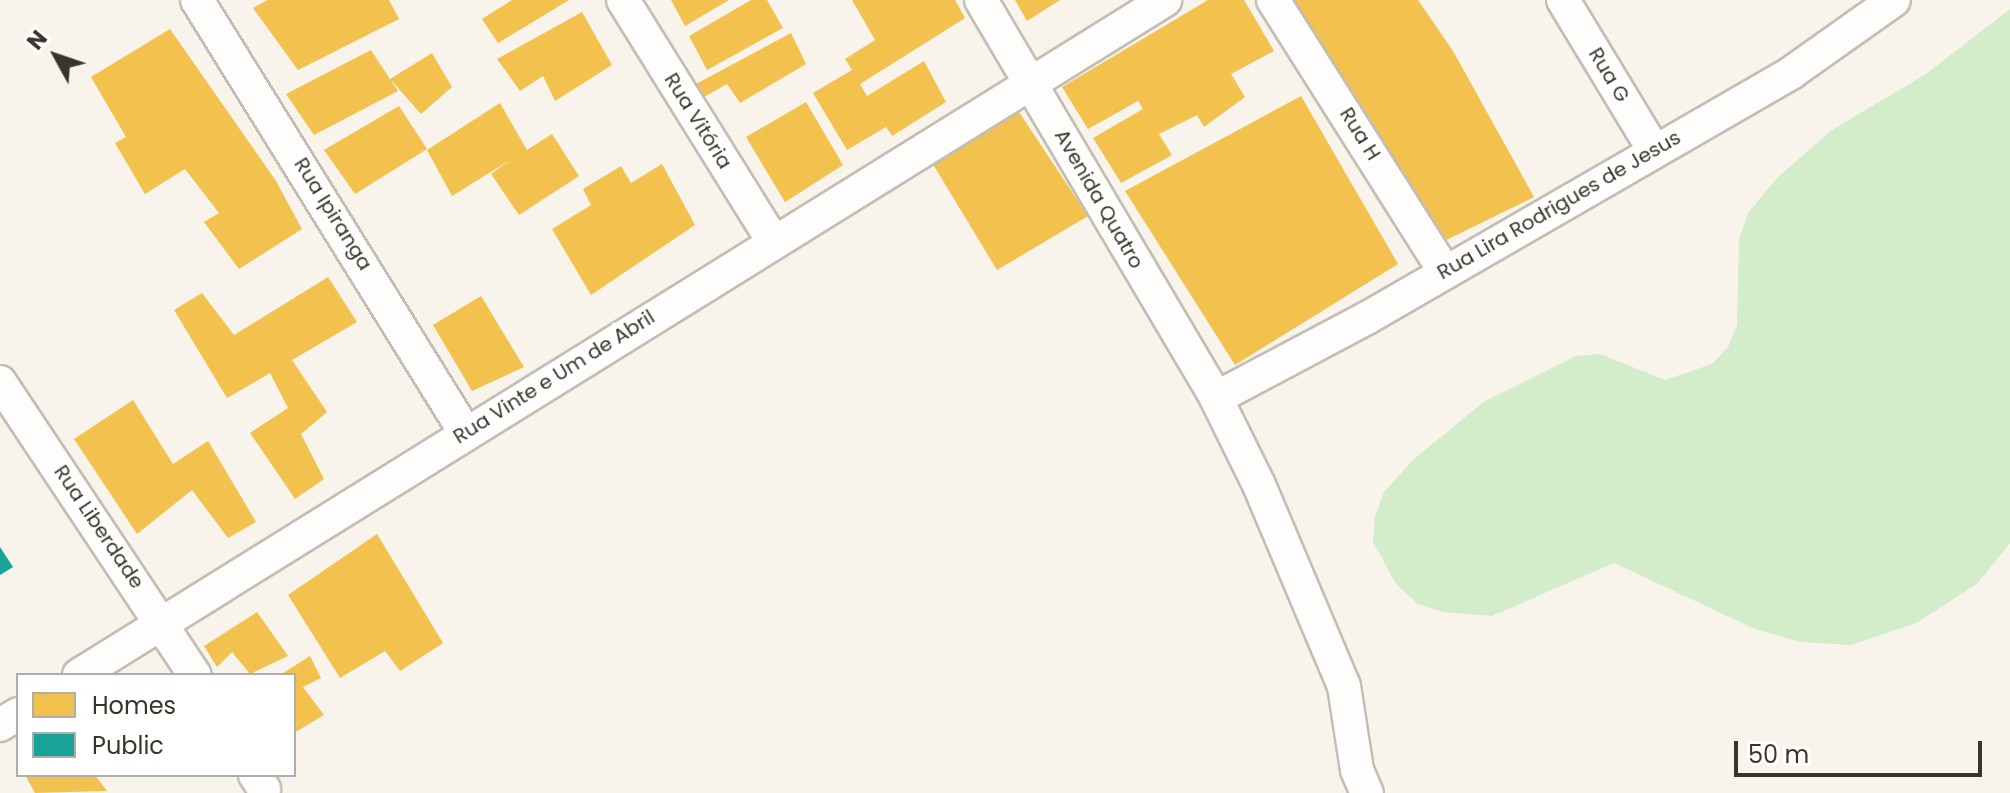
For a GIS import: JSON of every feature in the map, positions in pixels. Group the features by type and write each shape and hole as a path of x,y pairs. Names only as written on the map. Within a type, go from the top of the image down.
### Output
{"street":[{"name":"Rua Ipiranga","path":"197,0 465,432"},
{"name":"Rua Vitória","path":"623,0 773,241"},
{"name":"Avenida Quatro","path":"981,0 1216,398 1344,686 1357,770 1367,793"},
{"name":"Rua Vinte e Um de Abril","path":"82,673 1029,80 1165,0"},
{"name":"Rua H","path":"1273,0 1444,271"},
{"name":"Rua G","path":"1563,0 1654,150"},
{"name":"Rua Lira Rodrigues de Jesus","path":"1216,398 1791,73 1861,11 1894,0"},
{"name":"Rua Liberdade","path":"0,382 163,622 194,673"}],"green space":[{"path":"2010,9 2010,543 1977,584 1916,623 1851,645 1800,642 1755,629 1614,563 1492,616 1443,612 1418,604 1396,584 1373,542 1375,516 1384,492 1414,459 1485,401 1576,356 1600,354 1665,380 1712,364 1728,347 1737,325 1739,239 1748,213 1778,177 1832,130 1926,74"}],"building: Homes":[{"path":"267,0 389,0 399,19 298,70 253,8"},
{"path":"512,0 569,0 498,43 482,19"},
{"path":"671,0 729,0 685,26"},
{"path":"751,0 767,0 783,28 707,70 689,36"},
{"path":"852,0 955,0 965,18 860,84 867,96 924,61 946,102 892,136 886,127 847,150 813,93 852,70 845,59 875,40"},
{"path":"1015,0 1060,0 1027,21"},
{"path":"1208,0 1244,0 1274,51 1231,74 1245,97 1204,127 1197,115 1159,134 1172,155 1121,183 1093,138 1143,109 1138,101 1088,129 1062,87"},
{"path":"1290,0 1418,0 1453,51 1534,197 1438,244"},
{"path":"582,12 612,65 555,101 543,76 520,91 497,59"},
{"path":"170,29 276,181 302,229 239,269 204,222 219,213 185,169 145,194 115,143 126,137 91,77"},
{"path":"791,33 806,64 740,103 727,84 704,97 696,84"},
{"path":"371,50 398,91 314,135 286,94"},
{"path":"432,53 452,87 421,114 390,79"},
{"path":"1301,96 1398,264 1235,365 1125,191"},
{"path":"806,102 843,165 785,202 746,137"},
{"path":"500,103 527,150 552,134 579,176 519,215 491,174 510,160 452,196 427,150"},
{"path":"399,106 427,149 355,194 324,150"},
{"path":"1015,106 1088,216 997,270 931,161"},
{"path":"662,164 695,225 591,295 552,229 591,205 583,189 621,166 631,183"},
{"path":"328,277 357,322 292,360 327,412 301,434 324,479 295,499 250,433 288,408 270,373 227,398 174,310 202,293 234,335"},
{"path":"481,296 524,367 472,391 433,325"},
{"path":"133,400 173,464 208,441 256,522 228,538 192,490 137,534 74,439"},
{"path":"377,534 443,643 400,671 385,651 340,678 288,595"},
{"path":"257,612 288,656 249,673 232,652 217,667 204,646"},
{"path":"310,656 321,678 303,687 324,715 296,732 296,673 283,673"},
{"path":"26,777 96,777 107,791 35,793"}],"building: Public":[{"path":"0,547 13,567 0,575"}]}
